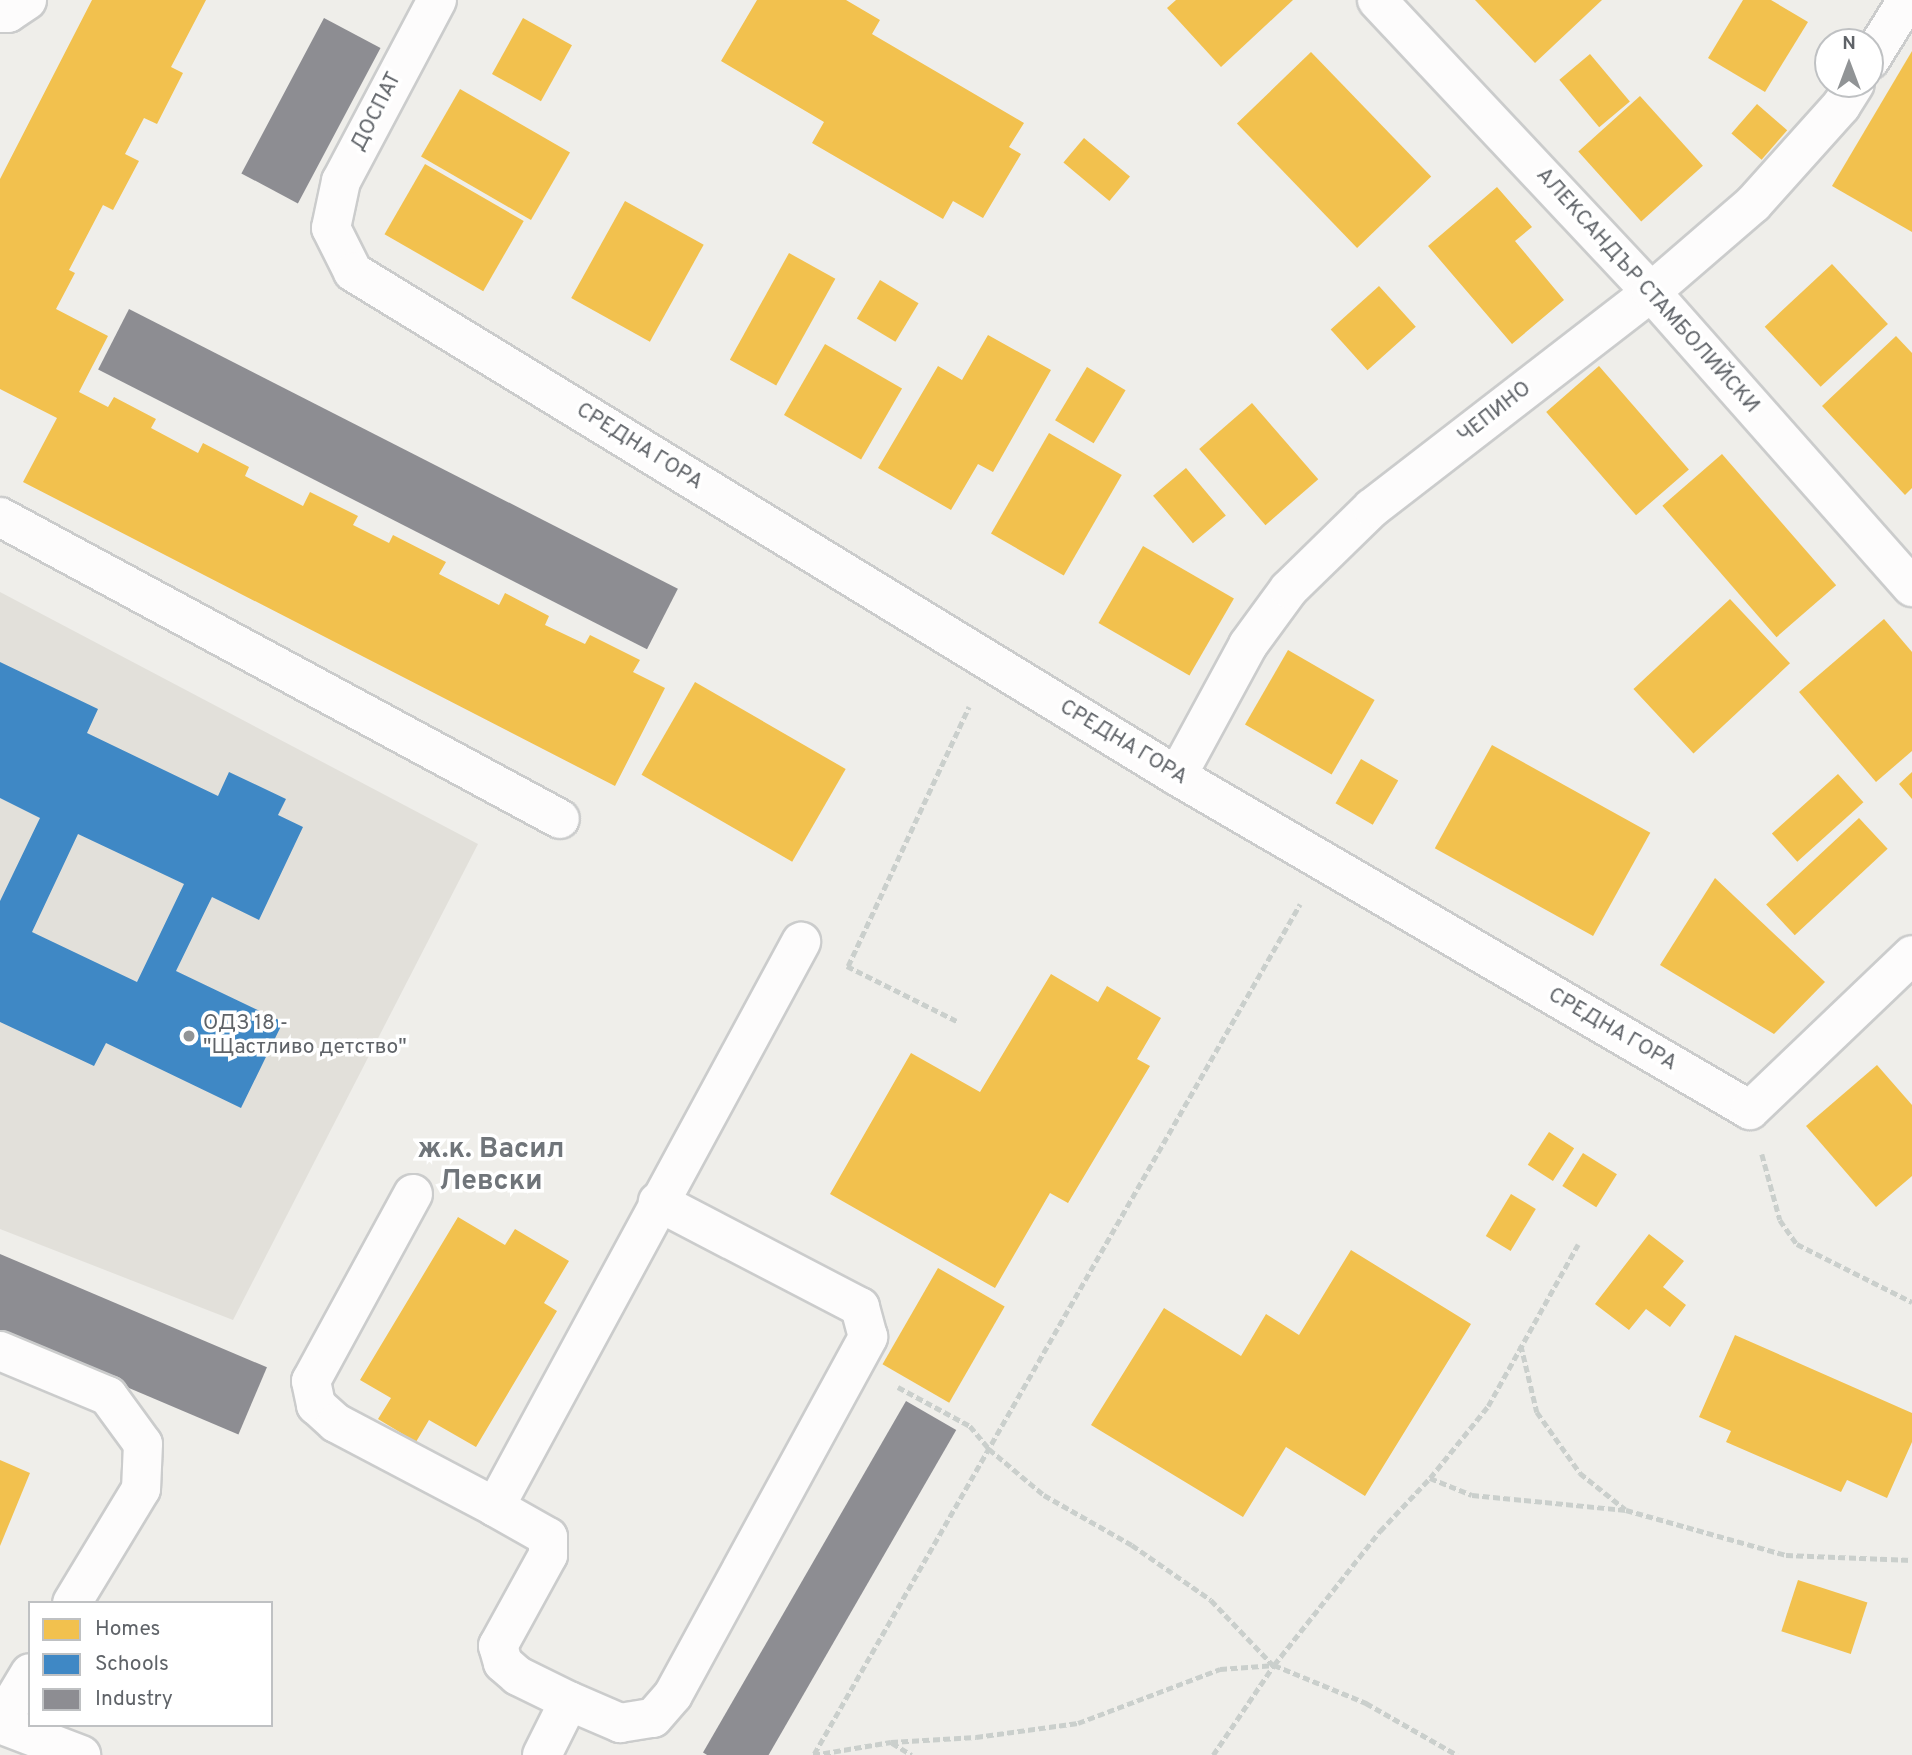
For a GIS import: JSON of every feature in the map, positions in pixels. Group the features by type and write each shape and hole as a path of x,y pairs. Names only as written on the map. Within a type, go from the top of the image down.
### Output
{"street":[{"path":"0,13 8,13 27,0"},
{"name":"ДОСПАТ","path":"331,228 341,181 437,0"},
{"name":"АЛЕКСАНДЪР СТАМБОЛИЙСКИ","path":"1377,0 1651,292 1912,587"},
{"path":"1884,38 1908,0"},
{"name":"ЧЕПИНО","path":"1177,776 1248,645 1289,589 1372,508 1651,292 1753,204 1846,98"},
{"name":"СРЕДНА ГОРА","path":"331,228 354,272 1177,776 1750,1110"},
{"path":"0,517 560,819"},
{"path":"495,1507 801,942"},
{"path":"1750,1110 1912,955"},
{"path":"413,1194 311,1381 316,1405 336,1423 548,1537 548,1555 498,1646 503,1664 518,1676 620,1723 653,1718 673,1695 868,1337 859,1307 658,1202"},
{"path":"0,1351 108,1396 143,1444 141,1489 73,1601"},
{"path":"28,1676 0,1723 81,1755"},
{"path":"542,1755 569,1701"}],"path":[{"path":"848,966 990,662"},
{"path":"813,1755 1324,862"},
{"path":"801,942 959,1023"},
{"path":"1750,1110 1780,1220 1797,1244 1912,1302"},
{"path":"1213,1755 1274,1665 1380,1531 1430,1478 1488,1406 1578,1244"},
{"path":"1521,1344 1537,1412 1580,1473 1626,1510"},
{"path":"892,1383 970,1426 989,1449 1044,1495 1132,1545 1212,1600 1274,1665 1366,1703 1457,1755"},
{"path":"1430,1478 1472,1495 1626,1510 1786,1555 1912,1560"},
{"path":"813,1755 891,1742 976,1737 1078,1723 1220,1669 1274,1665"},
{"path":"891,1742 912,1755"}],"shaded area":[{"name":"ОДЗ 18 - \"Щастливо детство\"","path":"0,592 478,844 233,1320 0,1229"}],"building: Homes":[{"path":"92,0 206,0 171,67 183,73 157,124 144,118 125,154 139,161 113,210 103,205 69,270 75,273 56,309 108,336 79,392 108,407 114,397 156,419 151,428 198,453 203,443 249,467 245,476 303,506 310,492 358,516 353,525 389,543 393,535 446,562 439,574 499,605 505,593 549,616 545,625 585,644 590,635 640,660 633,672 665,688 615,786 23,482 57,418 0,389 0,179"},
{"path":"757,0 846,0 880,20 872,34 1024,123 1009,147 1021,154 983,218 953,201 943,219 812,143 824,122 721,61"},
{"path":"1176,0 1293,0 1221,67 1167,8"},
{"path":"1475,0 1602,0 1535,63"},
{"path":"1743,0 1771,0 1808,22 1765,92 1708,58"},
{"path":"523,18 572,45 541,101 492,74"},
{"path":"1912,51 1912,232 1832,186"},
{"path":"1311,52 1431,176 1357,248 1237,124"},
{"path":"1590,54 1630,101 1599,127 1559,80"},
{"path":"460,89 570,152 531,220 421,157"},
{"path":"1640,96 1703,166 1641,221 1578,152"},
{"path":"1757,104 1787,130 1762,160 1731,133"},
{"path":"1084,138 1130,177 1109,201 1063,163"},
{"path":"425,164 524,221 483,291 384,234"},
{"path":"1497,187 1532,227 1515,241 1564,300 1512,344 1428,246"},
{"path":"625,201 704,245 650,342 571,298"},
{"path":"789,253 835,279 776,385 730,360"},
{"path":"1832,264 1888,324 1821,387 1765,327"},
{"path":"880,280 919,303 895,342 857,319"},
{"path":"1379,286 1416,327 1367,370 1331,329"},
{"path":"988,335 1051,370 993,472 978,464 951,510 878,468 938,366 962,380"},
{"path":"1896,336 1912,353 1912,488 1905,495 1822,406"},
{"path":"825,344 902,388 861,460 784,415"},
{"path":"1599,366 1689,469 1636,515 1546,412"},
{"path":"1087,367 1126,390 1094,443 1055,420"},
{"path":"1252,403 1318,479 1265,525 1199,449"},
{"path":"1049,433 1122,475 1064,575 991,533"},
{"path":"1722,454 1836,585 1777,637 1662,506"},
{"path":"1186,468 1226,515 1193,543 1153,496"},
{"path":"1143,546 1234,598 1189,676 1098,623"},
{"path":"1730,599 1790,663 1693,753 1633,689"},
{"path":"1884,619 1912,652 1912,751 1876,782 1799,692"},
{"path":"1288,650 1375,700 1332,774 1245,724"},
{"path":"695,682 846,769 792,862 642,775"},
{"path":"1492,745 1650,833 1593,936 1435,848"},
{"path":"1361,759 1398,781 1373,825 1336,803"},
{"path":"1912,772 1912,799 1899,784"},
{"path":"1838,774 1863,802 1797,862 1772,834"},
{"path":"1859,818 1888,849 1795,935 1766,905"},
{"path":"1715,878 1825,982 1774,1034 1660,965"},
{"path":"1051,974 1098,1002 1107,986 1161,1018 1137,1059 1150,1066 1068,1203 1050,1193 995,1288 830,1194 911,1053 980,1092"},
{"path":"1877,1065 1912,1105 1912,1176 1876,1207 1806,1126"},
{"path":"1549,1132 1574,1148 1553,1181 1528,1165"},
{"path":"1583,1153 1617,1174 1596,1207 1562,1186"},
{"path":"1511,1194 1536,1209 1511,1251 1486,1236"},
{"path":"458,1217 505,1245 515,1229 569,1261 544,1303 557,1311 476,1447 429,1420 416,1442 378,1419 391,1398 360,1380"},
{"path":"1649,1234 1684,1261 1663,1287 1686,1305 1670,1327 1646,1309 1629,1330 1595,1304"},
{"path":"1351,1250 1471,1324 1365,1496 1286,1447 1243,1517 1091,1425 1164,1308 1241,1356 1266,1314 1299,1335"},
{"path":"938,1268 1005,1306 949,1403 882,1364"},
{"path":"1735,1335 1912,1413 1912,1442 1887,1498 1847,1480 1841,1492 1726,1442 1731,1431 1699,1417"},
{"path":"0,1460 30,1473 0,1546"},
{"path":"1798,1580 1867,1603 1851,1654 1781,1631"}],"building: Schools":[{"path":"0,662 98,709 87,733 218,796 229,772 286,799 278,815 303,827 259,920 212,897 176,971 283,1022 241,1108 106,1043 94,1066 0,1022 0,901 40,818 0,798","holes":["78,834 184,884 137,982 32,932"]}],"building: Industry":[{"path":"324,18 381,48 298,203 241,173"},
{"path":"129,309 678,589 647,649 98,370"},
{"path":"0,1254 267,1367 238,1435 0,1333"},
{"path":"906,1401 956,1430 769,1755 707,1755 703,1753"}],"place":[{"name":"ОДЗ 18 - \"Щастливо детство\"","path":"189,1036"}],"district":[{"name":"ж.к. Васил Левски","path":"491,1166"}]}
